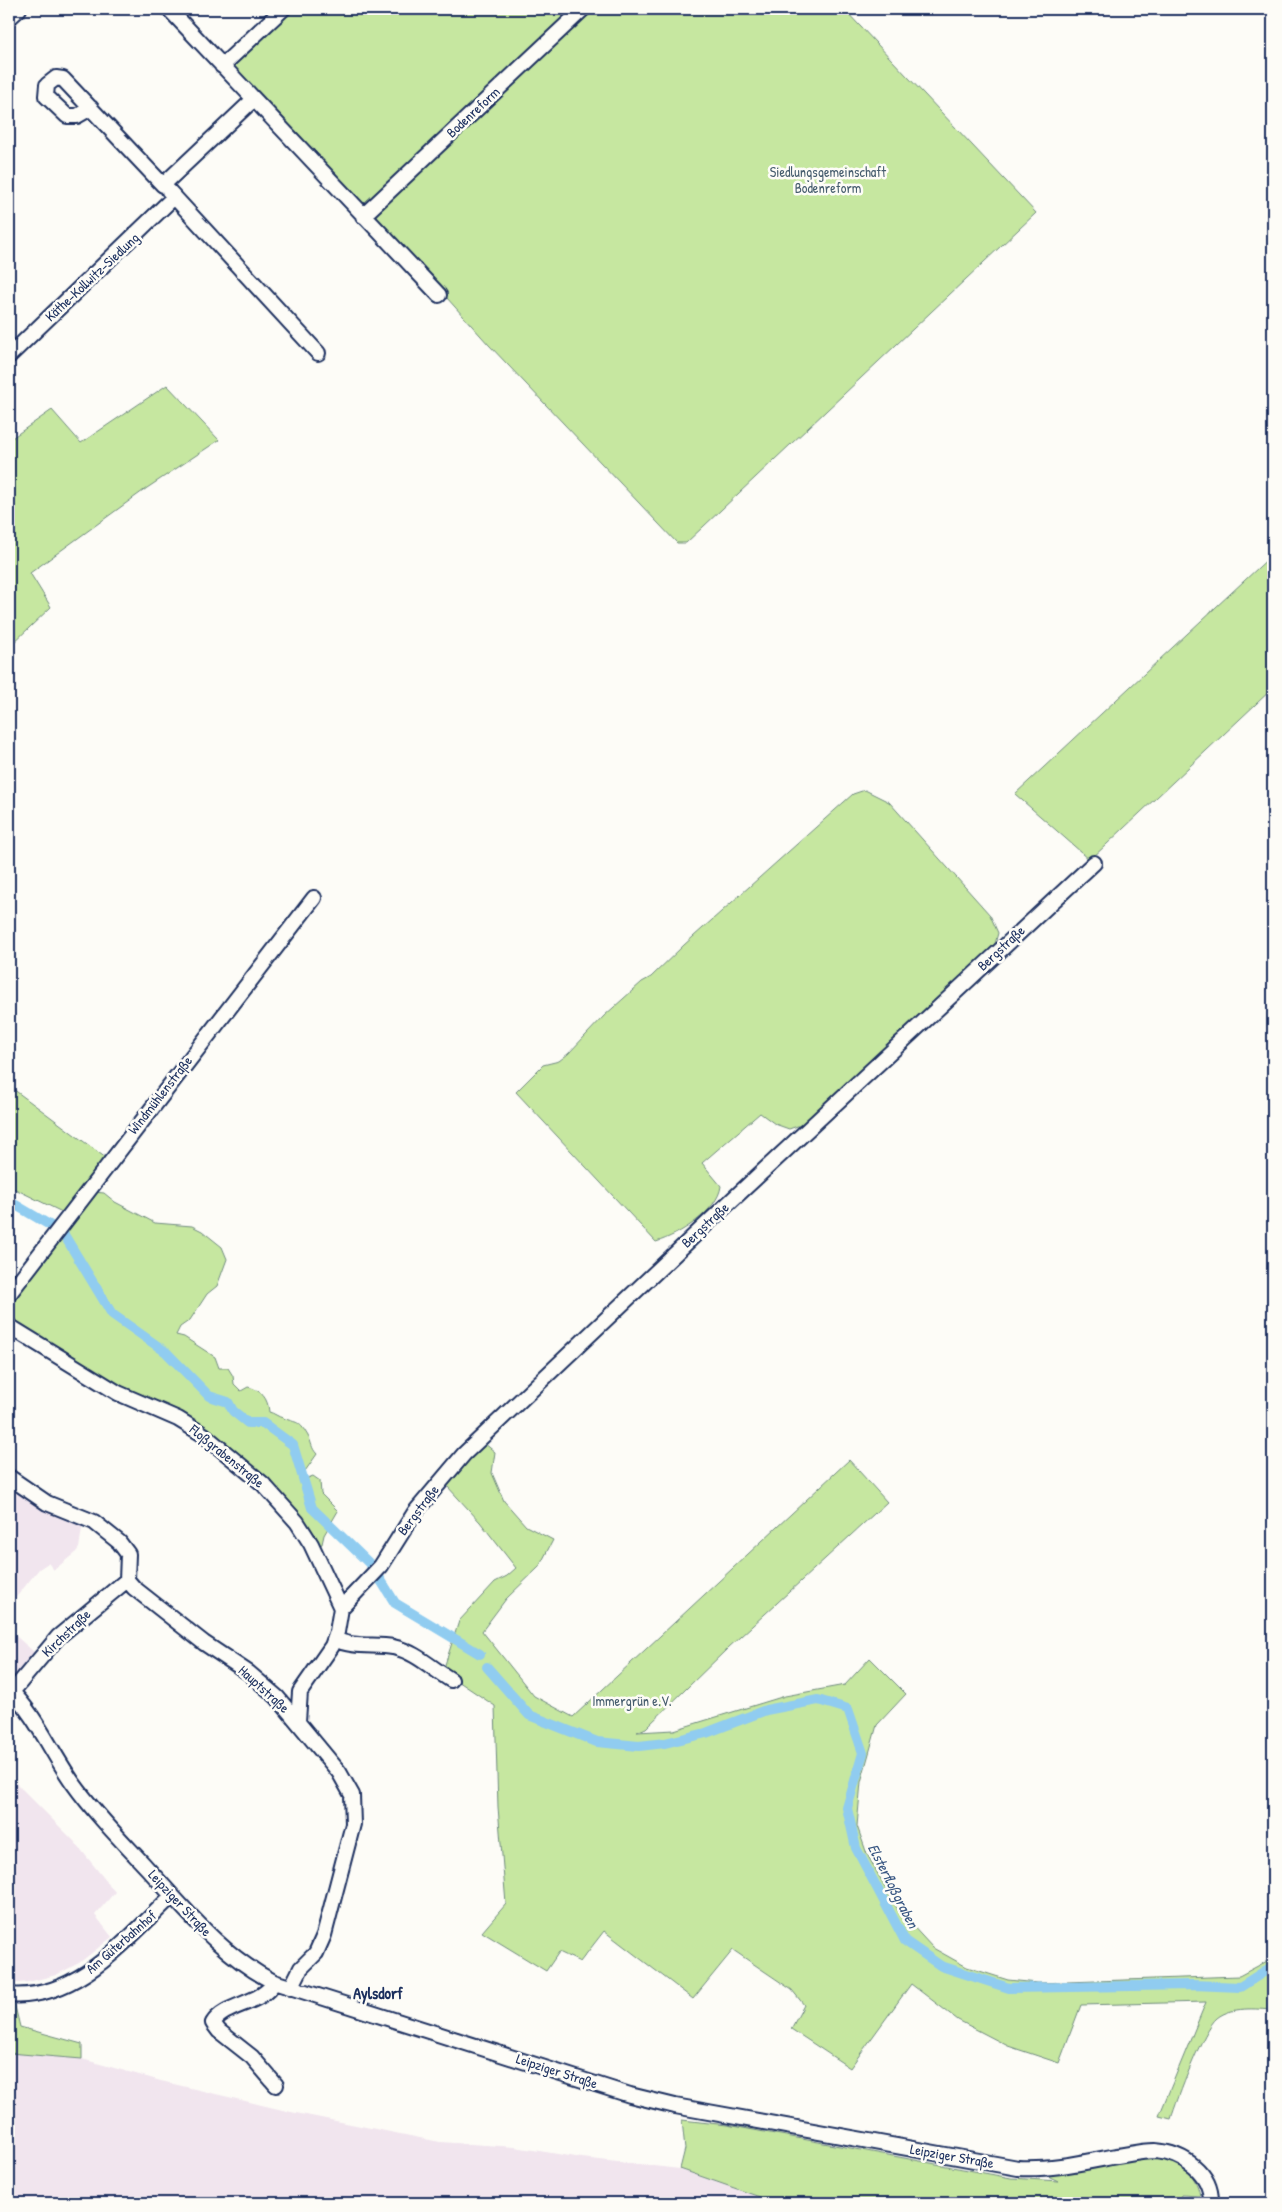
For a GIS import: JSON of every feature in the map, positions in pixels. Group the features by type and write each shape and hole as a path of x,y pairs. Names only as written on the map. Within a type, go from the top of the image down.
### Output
{"street":[{"path":"9,18 19,9"},
{"path":"169,9 439,295"},
{"path":"222,66 282,9"},
{"name":"Bodenreform","path":"363,216 583,9"},
{"path":"163,185 254,99"},
{"path":"91,108 318,353"},
{"name":"Käthe-Kollwitz-Siedlung","path":"9,356 174,198"},
{"name":"Bergstraße","path":"341,1608 376,1570 410,1518 464,1454 717,1214 1094,864"},
{"name":"Windmühlenstraße","path":"9,1294 57,1229 314,898"},
{"name":"Floßgrabenstraße","path":"9,1326 118,1393 178,1419 212,1440 263,1484 293,1517 310,1544 341,1608"},
{"path":"9,1477 47,1503 94,1522 119,1542 128,1554 127,1580"},
{"name":"Kirchstraße","path":"10,1690 58,1637 127,1580"},
{"name":"Hauptstraße","path":"127,1580 150,1602 204,1643 249,1673 277,1697 346,1781 352,1795 353,1824 324,1934 316,1953 301,1968 291,1988"},
{"path":"298,1721 300,1692 335,1639 341,1608"},
{"path":"335,1639 345,1643 403,1650 420,1658 450,1680"},
{"name":"Leipziger Straße","path":"10,1690 31,1716 88,1803 172,1896 217,1942 254,1971 274,1982 630,2095 675,2106 1018,2168 1048,2167 1144,2152 1165,2152 1186,2160 1203,2176 1210,2188 1211,2203"},
{"path":"277,1697 294,1695 300,1692"},
{"name":"Am Güterbahnhof","path":"9,1995 42,1993 60,1988 77,1979 100,1963 172,1896"},
{"path":"274,1982 264,1994 219,2016 213,2023 219,2031 252,2057 276,2085"}],"shaded area":[{"path":"9,1472 57,1504 84,1515 79,1548 76,1552 54,1570 48,1563 39,1569 9,1606"},
{"path":"9,1630 34,1652 56,1648 22,1688 9,1711"},
{"path":"9,1776 74,1841 115,1892 95,1915 112,1937 79,1963 56,1975 28,1982 9,1984"},
{"path":"9,2053 82,2059 161,2081 291,2112 440,2142 515,2147 582,2158 680,2169 774,2202 789,2203 9,2203"}],"green space":[{"name":"Siedlungsgemeinschaft Bodenreform","path":"277,9 844,9 1036,213 686,543 677,543 229,66"},
{"path":"167,385 219,440 147,488 30,573 51,607 9,647 9,440 52,410 81,443"},
{"path":"1273,554 1273,688 1090,860 1015,794"},
{"path":"865,790 889,802 990,915 998,933 995,944 806,1123 789,1129 775,1124 760,1113 702,1163 721,1186 713,1204 686,1228 656,1242 516,1092 543,1065 559,1061 568,1054 604,1016 642,982 651,977 684,945 853,794"},
{"path":"9,1086 114,1164 94,1192 104,1193 115,1202 155,1223 192,1226 202,1231 222,1247 227,1259 217,1286 207,1294 190,1320 180,1327 176,1335 184,1337 215,1357 219,1368 228,1368 233,1376 234,1384 241,1391 248,1387 257,1390 263,1395 269,1412 297,1423 305,1431 317,1454 303,1474 308,1478 313,1476 320,1481 321,1494 338,1511 324,1535 322,1544 317,1547 204,1426 194,1420 187,1419 133,1396 9,1320 9,1305 15,1292 64,1213 9,1186"},
{"name":"Immergrün e.V.","path":"474,1435 495,1452 492,1473 504,1501 526,1526 553,1540 539,1567 506,1599 482,1631 534,1696 573,1717 849,1460 887,1502 728,1648 646,1728 637,1732 674,1730 785,1696 845,1685 870,1658 906,1694 877,1725 861,1782 857,1826 867,1854 898,1910 933,1948 967,1967 1008,1980 1038,1983 1239,1976 1271,1959 1273,1955 1273,2010 1237,2010 1217,2018 1211,2025 1198,2050 1171,2119 1159,2116 1206,2002 1081,2005 1059,2063 1008,2046 958,2020 911,1984 850,2068 791,2029 804,2005 792,1990 733,1950 693,1999 604,1931 580,1962 559,1952 546,1971 482,1932 506,1904 498,1807 495,1706 443,1671 459,1621 495,1582 507,1576 516,1568 480,1522 436,1474"},
{"path":"9,2002 14,2002 20,2027 82,2044 82,2059 9,2053"},
{"path":"682,2120 727,2125 1011,2178 1058,2181 1044,2174 1155,2157 1185,2169 1195,2180 1200,2196 1181,2195 1179,2203 774,2202 680,2169 685,2149"}],"waterway":[{"name":"Elsterfloßgraben","path":"9,1201 63,1233 112,1314 166,1352 209,1396 228,1402 233,1411 248,1423 263,1423 293,1445 312,1508 372,1566 395,1603 480,1654"},
{"name":"Elsterfloßgraben","path":"487,1667 529,1715 597,1742 639,1746 665,1743 706,1733 766,1710 818,1700 848,1709 863,1753 847,1808 856,1848 905,1941 941,1966 1009,1988 1193,1985 1240,1987 1273,1966"}],"district":[{"name":"Aylsdorf","path":"378,1993"}]}
